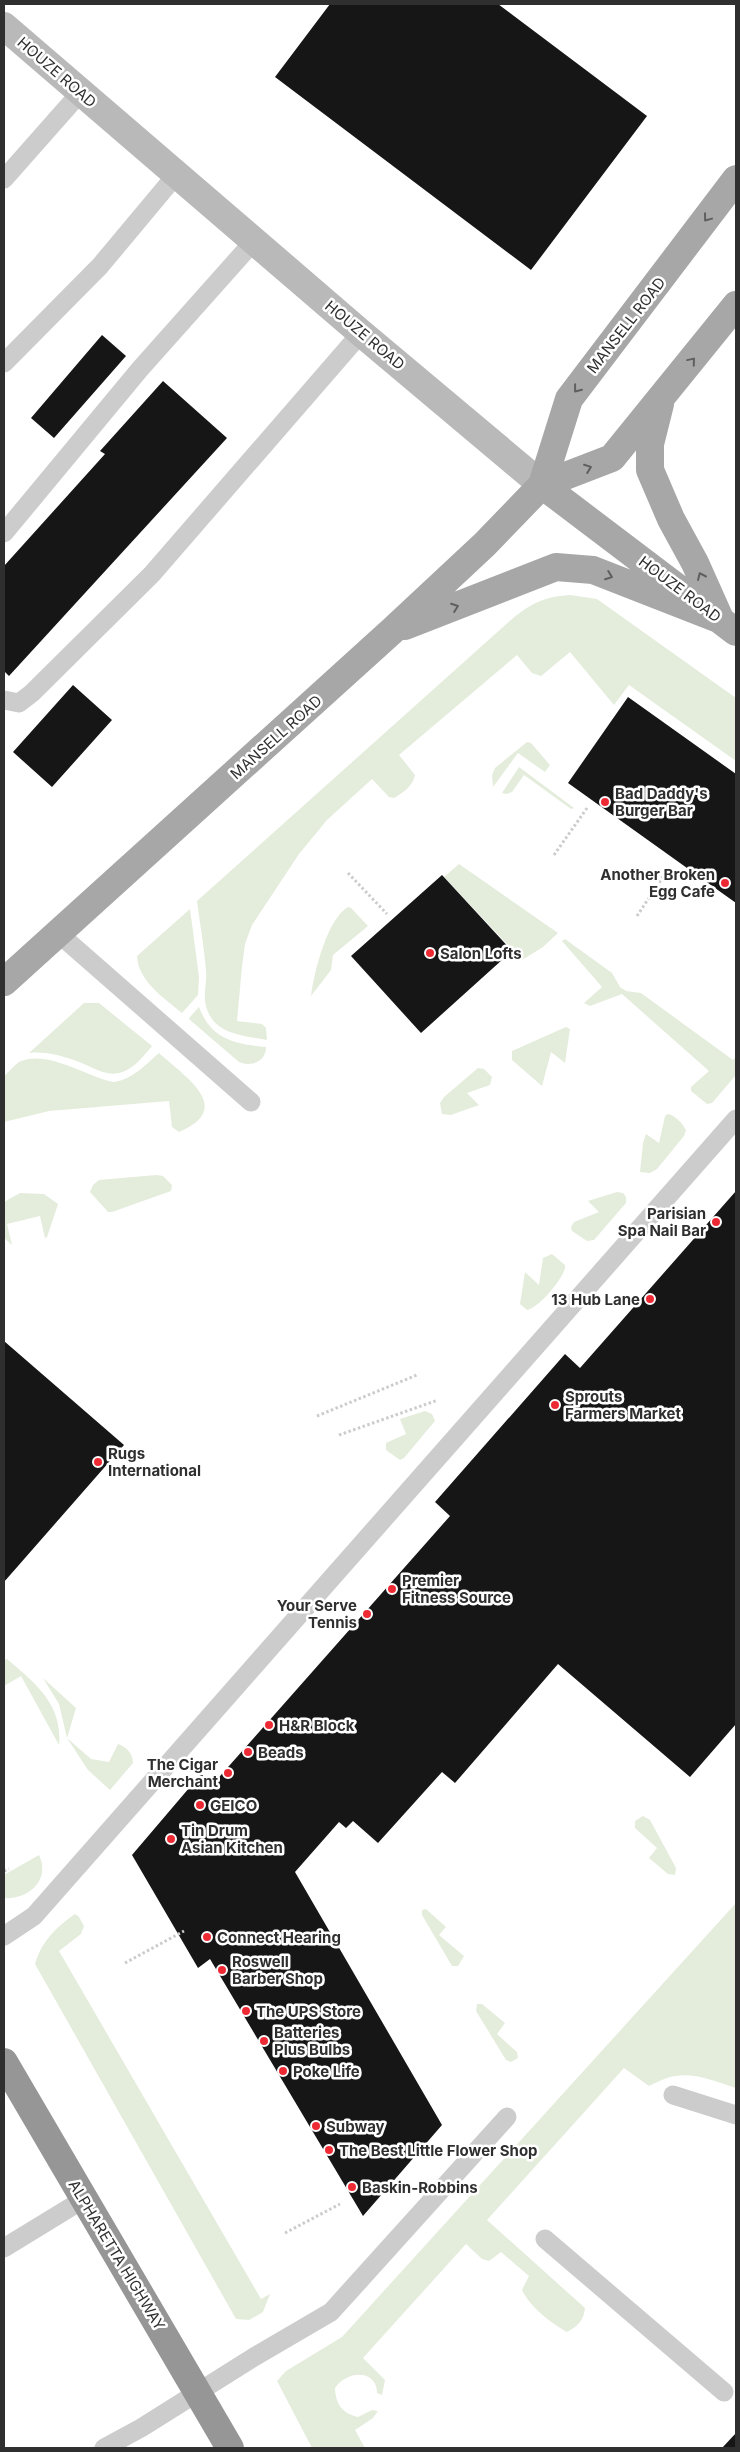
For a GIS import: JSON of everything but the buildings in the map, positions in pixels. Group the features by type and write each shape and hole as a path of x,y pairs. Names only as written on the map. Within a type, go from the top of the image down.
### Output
{"highway":[{"name":"ALPHARETTA HIGHWAY","path":"4,2062 230,2448"}],"main road":[{"name":"MANSELL ROAD","path":"542,485 569,399 736,179"},
{"name":"MANSELL ROAD","path":"4,982 393,630 485,544 542,485 612,458 736,305"},
{"path":"661,398 650,444 650,470 671,519 728,626"},
{"name":"HOUZE ROAD","path":"542,485 728,626"},
{"path":"393,630 556,567 593,570 728,626"}],"street":[{"name":"HOUZE ROAD","path":"4,26 361,333 542,485"}],"lane":[{"path":"4,179 80,93"},
{"path":"4,363 100,266 176,174"},
{"path":"4,533 140,369 254,241"},
{"path":"4,700 19,703 32,693 152,574 361,333"},
{"path":"58,933 251,1102"},
{"path":"4,1936 34,1916 736,1119"},
{"path":"673,2095 736,2114"},
{"path":"104,2448 331,2312 507,2117"},
{"path":"4,2248 84,2199"},
{"path":"545,2239 724,2392"}],"path":[{"path":"554,855 587,808"},
{"path":"637,916 670,866"},
{"path":"348,872 386,914"},
{"path":"317,1416 417,1376"},
{"path":"339,1435 438,1400"},
{"path":"4,1872 10,1869"},
{"path":"125,1963 184,1931"},
{"path":"284,2233 340,2204"}],"green space":[{"path":"570,595 597,599 736,698 736,761 629,685 614,705 570,652 541,676 532,673 517,655 399,755 415,775 407,789 394,798 389,797 372,779 327,820 299,854 252,925 245,944 237,1021 262,1024 266,1028 267,1040 237,1034 220,1027 208,1012 205,1001 206,970 197,901 512,619 538,602 552,597"},
{"path":"527,742 531,743 550,765 545,772 518,753 493,787 492,775 495,768"},
{"path":"519,767 574,808 571,809 524,775 512,792 502,793"},
{"path":"459,864 558,933 543,947 522,960 444,877"},
{"path":"348,907 368,926 333,955 331,970 311,996 318,961 328,934 341,913"},
{"path":"190,909 199,977 198,995 182,1013 160,995 147,981 138,965 137,956"},
{"path":"565,939 612,973 620,987 626,991 641,993 733,1060 736,1057 736,1075 712,1103 707,1104 691,1091 691,1087 709,1071 622,994 590,1006 584,1003 602,987 562,941"},
{"path":"84,1003 99,1003 152,1046 133,1066 125,1071 112,1074 60,1056 48,1053 29,1053"},
{"path":"199,1007 210,1026 225,1038 244,1044 266,1047 261,1060 248,1064 239,1062 190,1020 189,1018"},
{"path":"566,1027 570,1029 565,1063 551,1052 542,1086 512,1060 512,1051"},
{"path":"159,1053 200,1092 204,1103 203,1113 196,1123 179,1132 172,1127 169,1101 49,1111 4,1122 4,1076 21,1061 44,1059 56,1061 114,1082 133,1075"},
{"path":"478,1068 484,1069 492,1077 490,1085 467,1093 479,1105 451,1115 442,1114 440,1103 444,1097"},
{"path":"668,1114 676,1118 683,1125 686,1130 684,1136 657,1169 650,1173 640,1172 643,1143 646,1134 659,1143 665,1116"},
{"path":"163,1176 172,1185 171,1191 112,1212 108,1212 90,1192 93,1185 99,1180"},
{"path":"617,1192 623,1193 626,1197 626,1203 594,1240 587,1241 572,1231 571,1227 574,1222 599,1212 588,1201"},
{"path":"20,1193 44,1194 58,1204 47,1237 45,1238 40,1216 7,1224 12,1245 4,1238 4,1202"},
{"path":"552,1254 565,1265 564,1270 557,1283 544,1298 527,1310 520,1304 525,1272 539,1285 543,1258"},
{"path":"425,1411 432,1414 435,1421 404,1458 400,1460 386,1450 386,1443 406,1434 400,1419"},
{"path":"7,1659 45,1695 56,1718 59,1730 59,1745 21,1676 4,1686 4,1660"},
{"path":"43,1678 76,1708 67,1738 59,1704"},
{"path":"67,1738 91,1759 109,1762 118,1744 129,1751 133,1763 110,1790 88,1770"},
{"path":"643,1816 650,1820 676,1868 675,1875 668,1874 649,1858 657,1848 635,1828 635,1821"},
{"path":"39,1855 42,1873 35,1887 21,1896 4,1898 4,1875"},
{"path":"736,1903 736,2088 702,2077 685,2075 667,2078 649,2086 624,2068 487,2220 585,2308 580,2322 567,2332 554,2324 530,2302 522,2290 529,2276 501,2252 489,2261 482,2259 466,2244 363,2358 385,2380 382,2395 377,2393 376,2385 372,2380 367,2376 361,2375 347,2378 335,2388 338,2404 344,2411 358,2417 372,2410 378,2411 373,2418 355,2430 365,2448 312,2448 277,2381 286,2371 342,2337"},
{"path":"426,1909 446,1927 439,1935 464,1956 458,1966 452,1966 422,1915 422,1910"},
{"path":"75,1914 84,1926 81,1934 59,1951 261,2299 270,2294 263,2312 249,2320 236,2319 35,1964 45,1942 62,1924"},
{"path":"477,2004 482,2004 505,2023 497,2034 517,2052 518,2058 511,2062 506,2060 476,2011"}],"place":[{"name":"Bad Daddy's Burger Bar","path":"605,802"},
{"name":"Another Broken Egg Cafe","path":"725,883"},
{"name":"Salon Lofts","path":"430,953"},
{"name":"Parisian Spa Nail Bar","path":"716,1222"},
{"name":"13 Hub Lane","path":"650,1299"},
{"name":"Sprouts Farmers Market","path":"555,1405"},
{"name":"Rugs International","path":"98,1462"},
{"name":"Premier Fitness Source","path":"392,1589"},
{"name":"Your Serve Tennis","path":"367,1614"},
{"name":"H&R Block","path":"269,1725"},
{"name":"Beads","path":"248,1752"},
{"name":"The Cigar Merchant","path":"228,1773"},
{"name":"GEICO","path":"200,1805"},
{"name":"Tin Drum Asian Kitchen","path":"171,1839"},
{"name":"Connect Hearing","path":"207,1937"},
{"name":"Roswell Barber Shop","path":"222,1970"},
{"name":"The UPS Store","path":"246,2011"},
{"name":"Batteries Plus Bulbs","path":"264,2041"},
{"name":"Poke Life","path":"283,2071"},
{"name":"Subway","path":"316,2126"},
{"name":"The Best Little Flower Shop","path":"329,2150"},
{"name":"Baskin-Robbins","path":"352,2187"}]}
